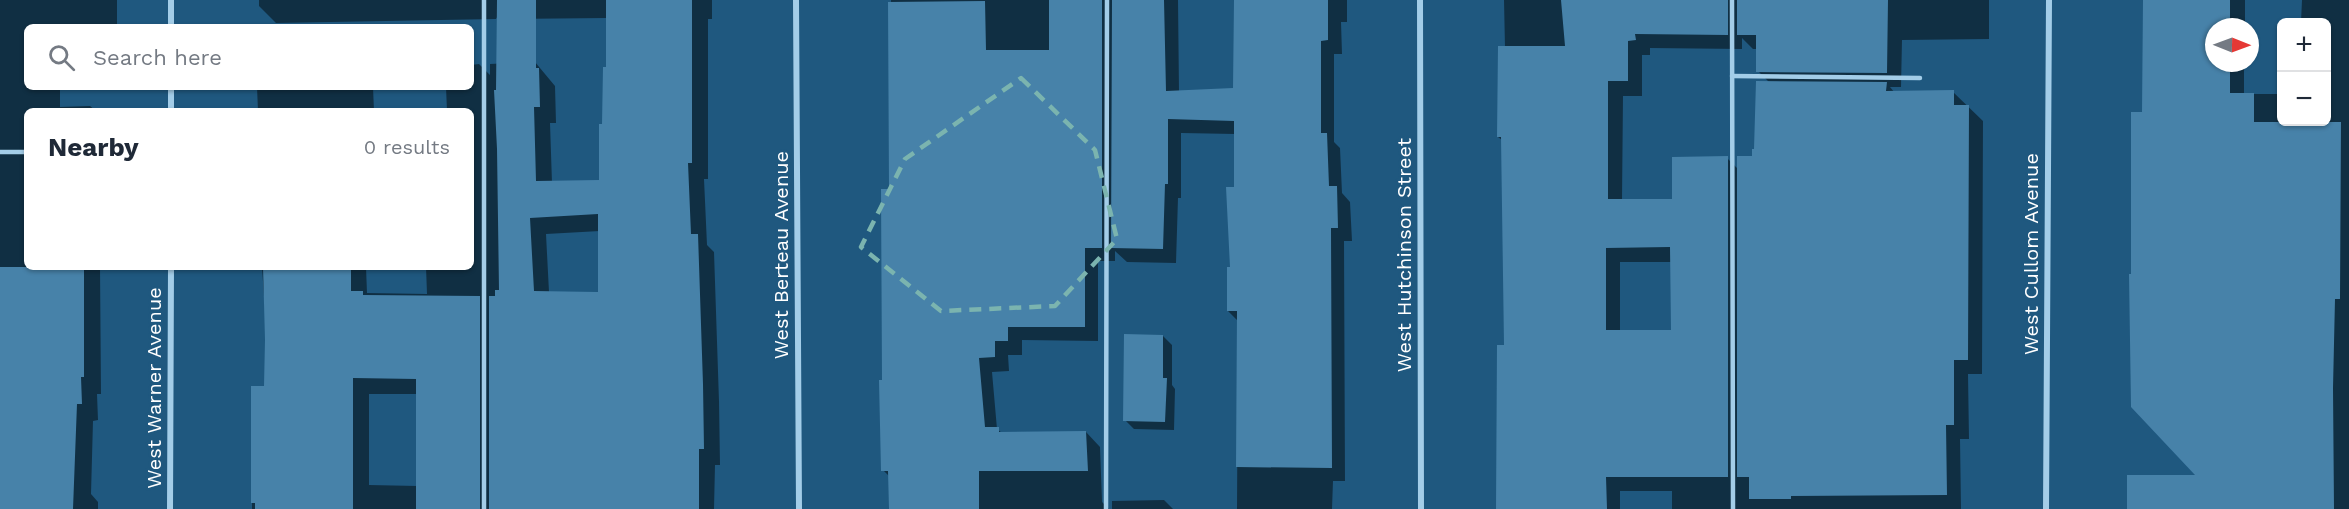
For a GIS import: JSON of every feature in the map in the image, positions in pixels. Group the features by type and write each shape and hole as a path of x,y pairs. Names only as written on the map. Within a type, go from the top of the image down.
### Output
{"street":[{"path":"171,0 171,24"},
{"name":"West Berteau Avenue","path":"796,0 798,509"},
{"name":"West Hutchinson Street","path":"1420,0 1421,509"},
{"name":"West Cullom Avenue","path":"2046,509 2049,0"},
{"path":"171,90 171,108"},
{"name":"West Warner Avenue","path":"170,509 171,270"}],"lane":[{"path":"484,0 484,509"},
{"path":"1106,509 1107,0"},
{"path":"1732,0 1733,509"},
{"path":"1732,76 1920,78"},
{"path":"0,152 24,152"}],"highlighted area":[{"path":"1021,78 1095,150 1117,239 1055,306 941,311 861,247 905,159"}],"building":[{"path":"497,0 536,0 536,68 539,68 540,107 534,107 536,181 599,180 599,124 602,124 603,67 606,67 606,0 692,0 692,163 688,163 691,234 698,234 703,384 704,449 699,449 699,509 489,509 489,296 495,296 495,290 499,290 494,90 496,90","holes":["598,214 598,292 534,291 530,218"]},
{"path":"1049,0 1102,0 1102,248 1085,248 1085,327 1008,327 1008,341 995,341 995,357 979,358 985,427 999,427 999,432 1086,431 1088,471 979,471 979,509 889,509 888,471 881,471 879,380 882,380 881,189 889,189 888,2 985,1 986,50 1049,50"},
{"path":"1112,0 1164,0 1166,91 1233,88 1234,0 1328,0 1328,40 1321,41 1321,133 1327,133 1329,186 1337,186 1338,228 1331,228 1332,468 1236,467 1237,311 1227,311 1227,267 1230,267 1226,187 1234,187 1234,121 1168,119 1168,184 1165,184 1163,249 1111,248"},
{"path":"1561,0 1728,0 1728,35 1635,34 1636,40 1628,41 1628,81 1608,81 1608,199 1672,199 1672,157 1728,156 1728,477 1606,477 1607,509 1496,509 1497,345 1504,345 1501,137 1497,137 1498,46 1565,46","holes":["1670,247 1671,330 1606,330 1606,248"]},
{"path":"1737,0 1888,0 1887,73 1756,72 1756,35 1737,35"},
{"path":"2143,0 2230,0 2230,18 2205,18 2205,72 2230,72 2230,93 2254,93 2254,122 2277,122 2277,126 2331,126 2331,122 2341,122 2340,299 2335,299 2333,388 2334,509 2127,509 2127,475 2195,475 2131,407 2129,274 2131,274 2131,112 2142,112"},
{"path":"1756,81 1887,82 1886,91 1954,90 1954,105 1969,105 1968,360 1954,360 1954,425 1946,425 1947,495 1791,496 1791,499 1749,499 1749,477 1737,477 1737,156 1752,156 1752,149 1754,149"},
{"path":"0,267 24,267 24,270 84,270 84,377 81,377 82,404 77,404 73,509 0,509"},
{"path":"263,270 351,270 351,291 363,291 363,295 480,296 480,509 416,509 416,379 353,378 353,509 255,509 255,503 251,503 251,386 264,386"},
{"path":"1124,334 1163,335 1163,378 1167,378 1165,422 1123,421"}]}
